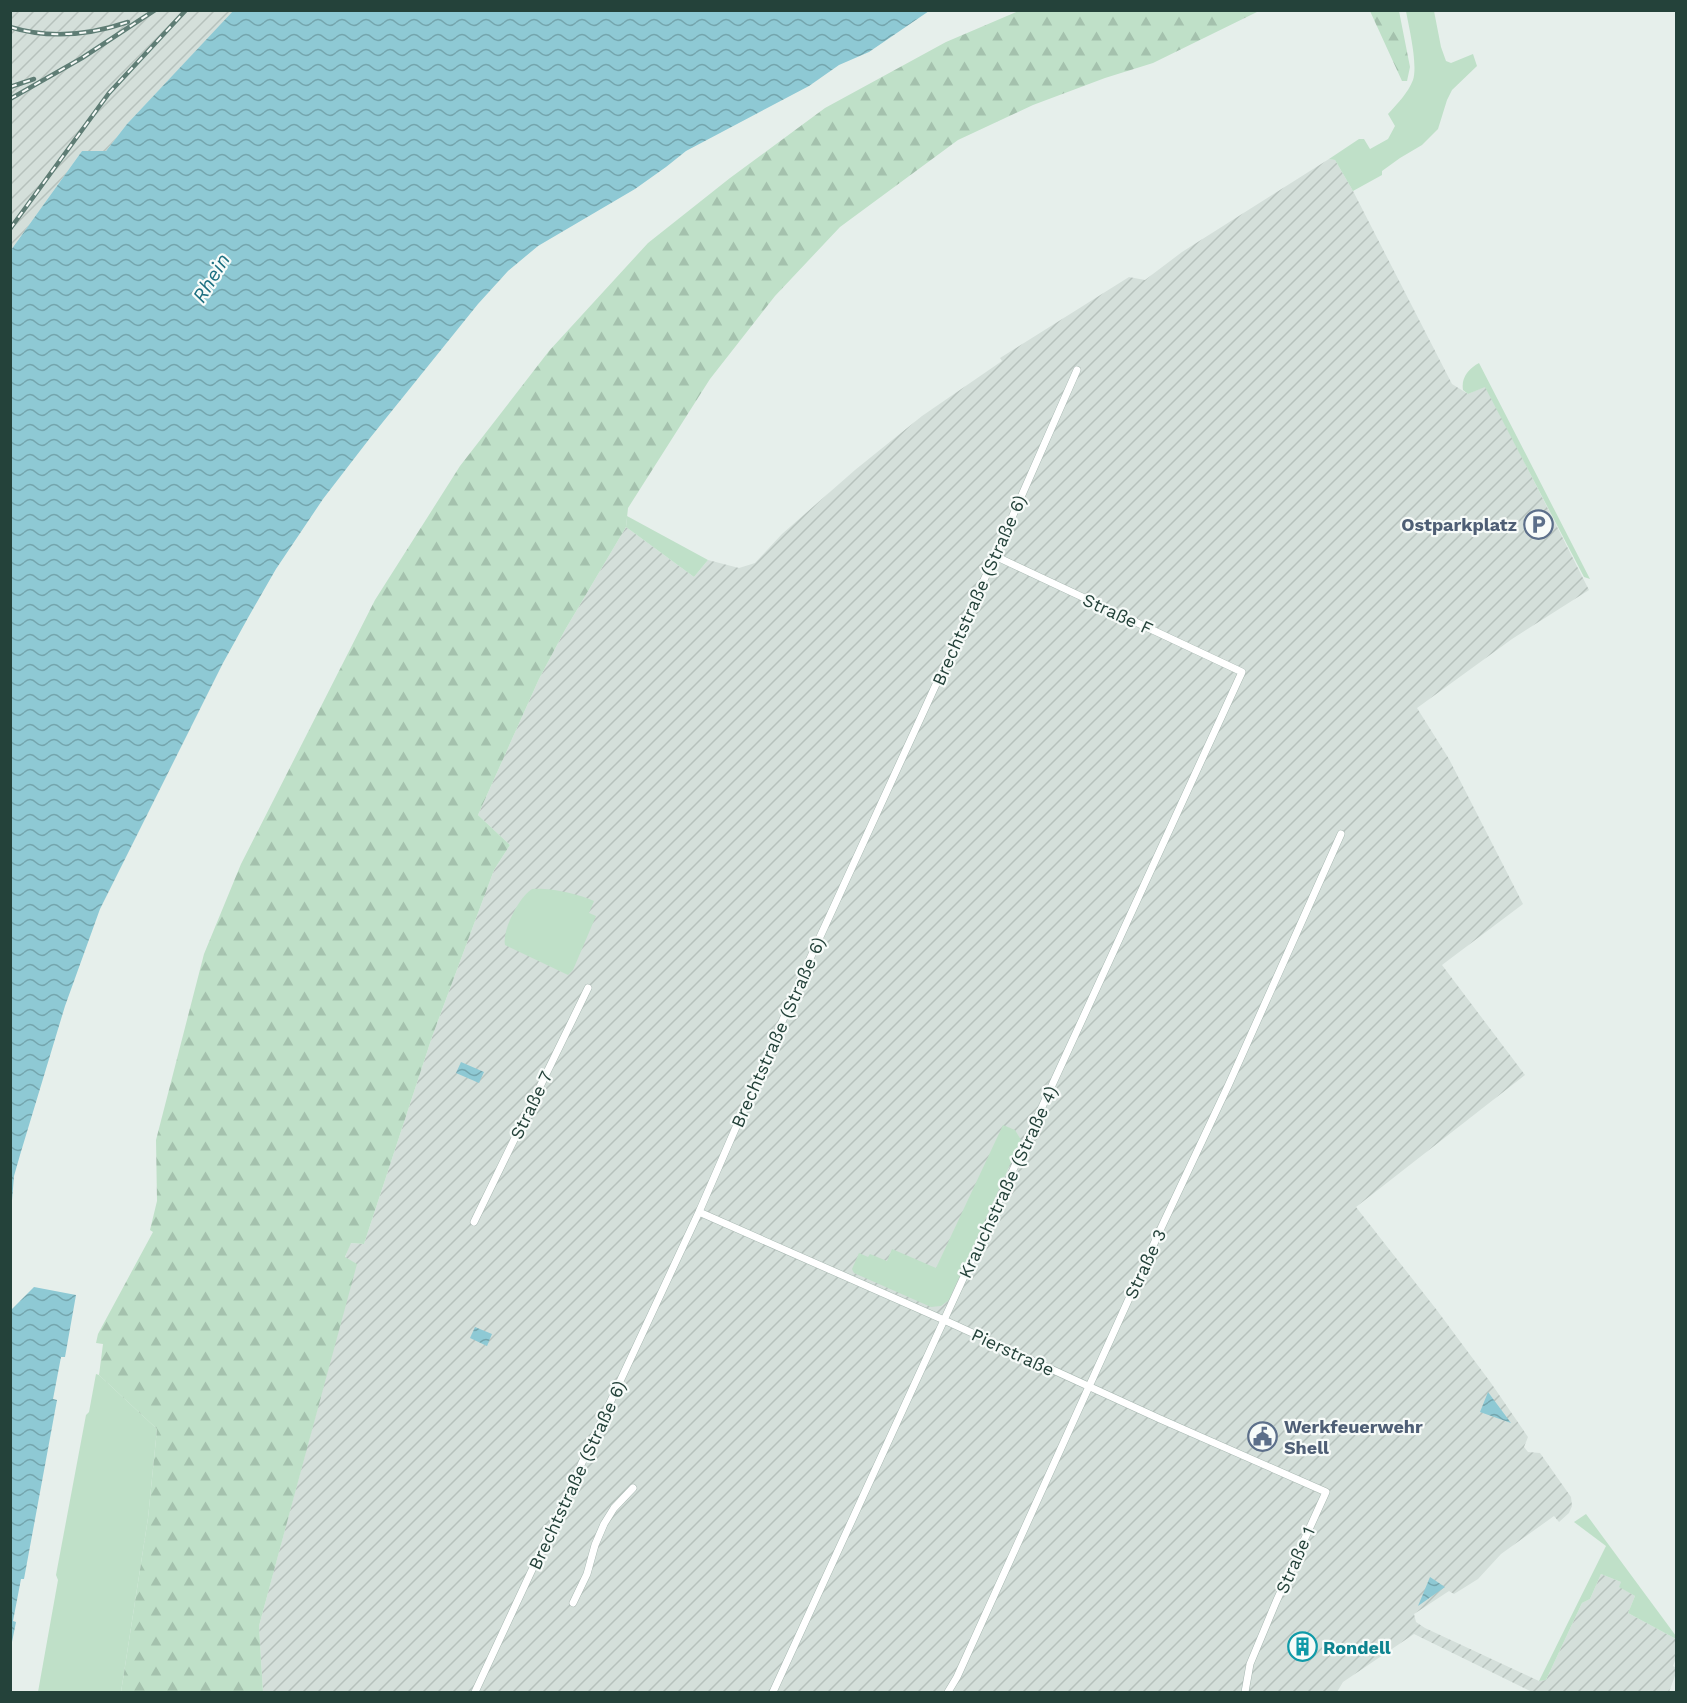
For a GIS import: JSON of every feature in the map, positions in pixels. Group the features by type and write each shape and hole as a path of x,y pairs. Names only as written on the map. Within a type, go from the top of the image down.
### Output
{"street":[{"name":"Brechtstraße (Straße 6)","path":"475,1692 699,1212 802,976 995,556 1077,370"},
{"name":"Straße F","path":"995,556 1242,672"},
{"name":"Krauchstraße (Straße 4)","path":"773,1692 1242,672"},
{"name":"Straße 3","path":"948,1692 967,1656 1341,834"},
{"name":"Straße 7","path":"474,1222 588,988"},
{"name":"Pierstraße","path":"699,1212 1326,1492"},
{"path":"573,1603 587,1574 604,1524 614,1508 633,1488"},
{"name":"Straße 1","path":"1245,1692 1250,1664 1326,1492"}],"shaded area":[{"path":"11,11 234,11 127,124 106,151 82,151 11,250"},
{"path":"1329,159 1335,160 1353,191 1452,384 1468,394 1486,386 1589,590 1512,639 1417,708 1449,759 1523,904 1442,965 1525,1075 1356,1207 1491,1383 1528,1437 1524,1447 1528,1452 1540,1453 1571,1497 1572,1506 1569,1513 1559,1522 1554,1516 1501,1554 1478,1579 1454,1594 1449,1591 1414,1614 1416,1622 1425,1628 1539,1681 1546,1680 1582,1603 1590,1599 1601,1574 1621,1582 1620,1587 1635,1596 1628,1613 1676,1639 1676,1658 1673,1666 1676,1668 1676,1673 1669,1692 1532,1692 1414,1634 1343,1682 1337,1692 263,1692 259,1626 356,1265 345,1258 350,1243 364,1244 432,1037 494,870 510,845 478,815 539,679 626,527 694,577 708,560 739,568 755,563 782,534 855,470 922,416 1002,361 1000,358 1129,277 1145,280 1182,252"}],"green space":[{"path":"1021,10 1259,11 1153,63 1033,105 958,140 840,227 775,296 710,379 628,508 626,527 539,679 478,815 510,845 494,870 432,1037 364,1244 351,1243 345,1257 357,1264 259,1626 263,1692 121,1692 148,1518 157,1429 99,1375 103,1344 96,1343 98,1334 153,1232 150,1230 157,1201 156,1140 204,954 241,864 375,600 460,466 549,351 648,243 730,178 825,108 946,42"},
{"path":"1370,11 1399,11 1410,67 1407,81 1402,81"},
{"path":"1406,11 1434,11 1446,61 1451,63 1473,54 1477,66 1452,90 1438,129 1422,145 1382,171 1382,175 1353,191 1335,160 1329,159 1359,139 1364,139 1370,149 1388,139 1395,126 1388,114 1408,89 1414,73"},
{"path":"1479,363 1590,579 1584,577 1485,387 1468,394 1463,390 1466,374"},
{"path":"627,516 708,560 694,577 626,527"},
{"path":"532,889 563,892 594,901 589,913 596,916 573,970 568,975 505,945 506,931 512,914"},
{"path":"1003,1125 1015,1130 1021,1140 949,1300 941,1306 931,1307 854,1273 852,1269 859,1253 868,1257 870,1254 887,1261 892,1249 936,1268"},
{"path":"96,1374 157,1429 148,1518 121,1692 38,1692 58,1580 56,1575 86,1415 89,1412"},
{"path":"1586,1514 1676,1639 1628,1613 1635,1596 1619,1587 1621,1582 1601,1574 1590,1599 1582,1603 1546,1680 1539,1681 1606,1546 1574,1522"}],"water":[{"name":"Rhein","path":"234,10 929,11 869,52 839,65 809,86 686,151 635,189 538,246 508,271 478,304 323,499 276,569 223,663 100,909 65,1006 20,1155 14,1176 11,1213 11,250 82,151 106,151 127,124"},
{"path":"461,1062 484,1072 479,1083 456,1073"},
{"path":"34,1287 76,1295 65,1357 61,1357 53,1399 57,1400 24,1579 21,1579 13,1621 16,1622 11,1647 11,1310"},
{"path":"475,1327 492,1334 487,1346 470,1338"},
{"path":"1488,1392 1511,1423 1480,1412"},
{"path":"1430,1577 1445,1587 1418,1606"}],"railway":[{"path":"10,99 82,58 155,10"},
{"path":"10,229 109,93 186,10"},
{"path":"10,27 40,33 69,34 99,30 128,22"},
{"path":"10,87 34,79"}],"place":[{"name":"Ostparkplatz","path":"1538,524"},
{"name":"Werkfeuerwehr Shell","path":"1263,1436"},
{"name":"Rondell","path":"1302,1647"}]}
